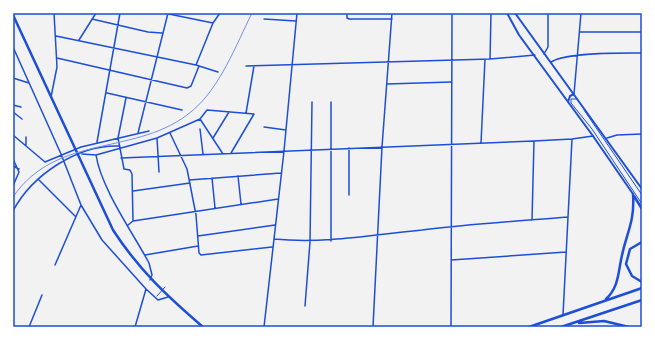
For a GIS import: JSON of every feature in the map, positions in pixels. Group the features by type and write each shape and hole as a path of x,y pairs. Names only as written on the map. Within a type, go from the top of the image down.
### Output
{"highway":[{"path":"13,15 112,230 150,280 203,327"},
{"path":"633,194 642,209"},
{"path":"604,301 614,290 619,276 621,260 633,217 633,194"},
{"path":"642,242 630,249 627,255 626,264 632,276 642,282"},
{"path":"528,327 642,288"},
{"path":"562,327 642,300"},
{"path":"571,324 604,321 629,327"}],"street":[{"path":"51,99 57,58 54,13"},
{"path":"79,40 96,13"},
{"path":"97,142 107,93 109,71 120,13"},
{"path":"164,13 213,23"},
{"path":"57,58 189,88 213,23 220,13"},
{"path":"264,327 272,247 282,173 297,13"},
{"path":"347,13 347,18 392,19"},
{"path":"373,327 382,147 392,13"},
{"path":"451,327 450,226 452,13"},
{"path":"490,58 491,13"},
{"path":"507,13 519,35 535,54 633,194"},
{"path":"515,13 607,138 642,189"},
{"path":"544,54 548,47 548,13"},
{"path":"569,103 569,98 574,94 581,13"},
{"path":"138,132 150,79 168,14"},
{"path":"92,19 148,32 163,33"},
{"path":"264,19 297,21"},
{"path":"579,32 642,32"},
{"path":"56,36 113,47 218,72"},
{"path":"13,47 58,151 61,154 81,205 102,240 146,289 158,300 168,297"},
{"path":"550,62 577,56 615,53 642,54"},
{"path":"246,66 486,59 535,54"},
{"path":"481,143 486,59"},
{"path":"246,112 254,66"},
{"path":"13,78 29,83"},
{"path":"387,84 451,82"},
{"path":"107,93 182,110"},
{"path":"126,98 118,138 124,169 132,171 133,221"},
{"path":"642,195 580,104 575,98 571,99 571,103 592,129 642,204"},
{"path":"306,306 310,242 312,102"},
{"path":"331,102 331,241"},
{"path":"13,104 21,107"},
{"path":"82,154 96,155 120,147 157,138 200,119 207,110 253,113 254,116 231,153"},
{"path":"13,112 22,119"},
{"path":"213,138 229,112"},
{"path":"200,119 223,154"},
{"path":"200,128 203,154"},
{"path":"264,128 286,130"},
{"path":"13,135 45,162 61,154 97,142 149,130"},
{"path":"170,133 187,169 195,211 200,254 272,247"},
{"path":"607,138 617,135 642,134"},
{"path":"121,158 534,141 572,139 593,136"},
{"path":"26,137 26,145"},
{"path":"157,138 159,172"},
{"path":"563,315 572,139"},
{"path":"532,220 534,141"},
{"path":"13,211 33,183 63,162 108,146 120,147"},
{"path":"349,148 349,194"},
{"path":"96,155 101,174 144,255 152,275 150,280"},
{"path":"13,159 19,169 18,178 13,186"},
{"path":"13,166 19,169"},
{"path":"189,180 282,173"},
{"path":"238,176 241,204"},
{"path":"212,178 215,208"},
{"path":"39,180 75,216"},
{"path":"132,191 190,183"},
{"path":"128,225 133,221 278,199"},
{"path":"55,265 81,205"},
{"path":"274,239 310,242 331,241 450,226 568,217"},
{"path":"198,236 275,225"},
{"path":"144,255 198,246"},
{"path":"451,260 566,252"},
{"path":"157,296 165,287"},
{"path":"135,327 146,289"},
{"path":"29,327 42,295"}],"railway":[{"path":"13,197 31,177 52,163 75,153 147,135 171,125 192,111 202,101 219,78 252,13"}]}
